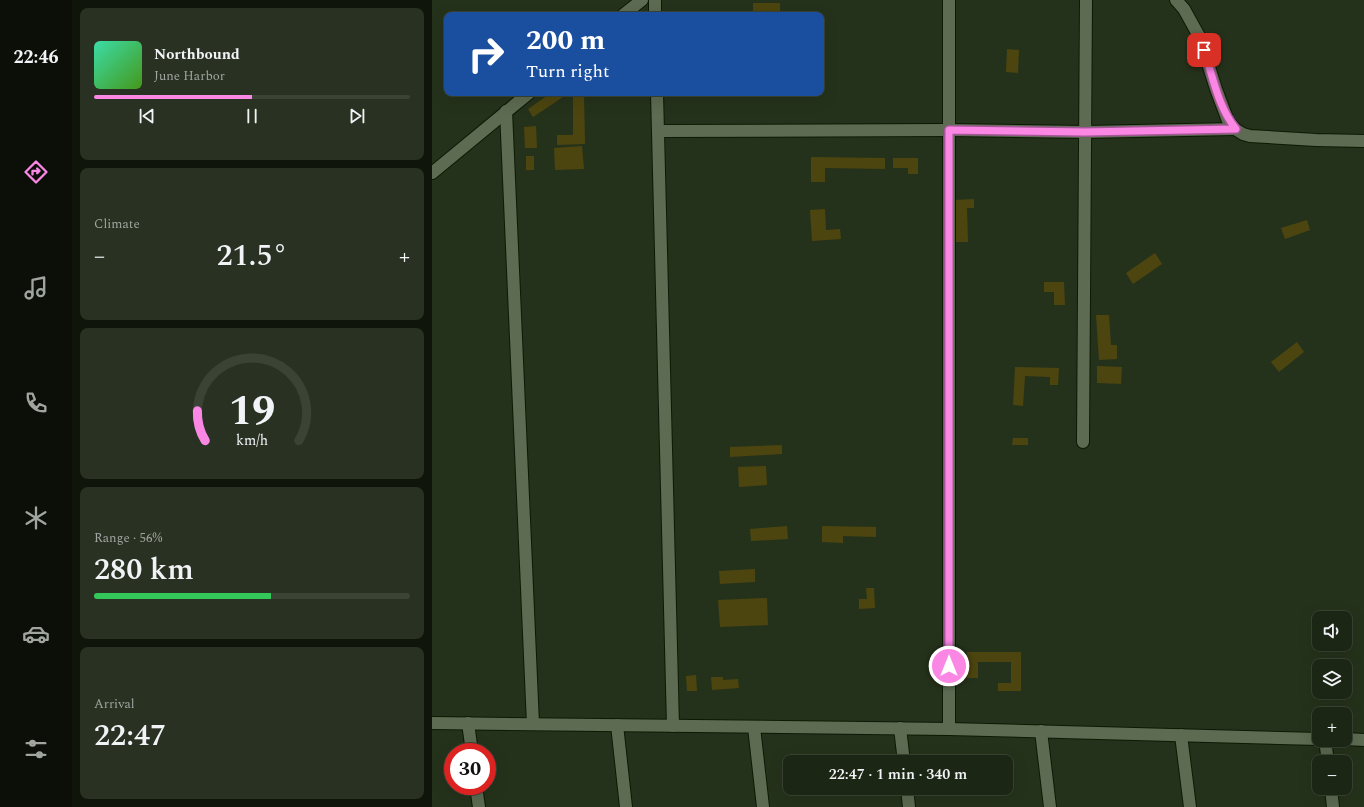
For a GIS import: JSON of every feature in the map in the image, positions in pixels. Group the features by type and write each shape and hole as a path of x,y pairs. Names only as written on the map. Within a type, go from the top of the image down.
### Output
{"street":[{"path":"627,12 642,0"},
{"path":"655,0 655,12"},
{"path":"949,0 949,729"},
{"path":"1083,442 1086,0"},
{"path":"1176,0 1184,9 1200,38 1228,121 1236,129 1243,134 1250,136 1364,141"},
{"path":"432,173 524,96"},
{"path":"657,96 673,726"},
{"path":"506,111 533,724"},
{"path":"658,131 949,130 1085,132 1236,129"},
{"path":"432,723 900,728 1312,739"},
{"path":"468,723 471,743"},
{"path":"617,725 626,807"},
{"path":"754,727 763,807"},
{"path":"900,728 903,755"},
{"path":"1042,731 1050,807"},
{"path":"1181,735 1190,807"},
{"path":"1352,739 1364,740"},
{"path":"477,795 478,807"},
{"path":"908,795 909,807"},
{"path":"1332,795 1333,807"}],"building":[{"path":"753,3 780,3 780,12 753,11"},
{"path":"1007,49 1019,50 1018,73 1006,72"},
{"path":"547,96 564,96 533,117 528,109"},
{"path":"573,96 584,96 585,144 557,145 557,135 573,135"},
{"path":"536,126 537,148 525,148 524,127"},
{"path":"582,146 584,169 555,170 554,148"},
{"path":"526,156 534,156 534,170 526,170"},
{"path":"811,157 885,158 885,169 825,168 825,182 811,182"},
{"path":"893,158 918,158 918,174 908,174 908,168 893,168"},
{"path":"974,199 974,208 967,208 968,242 956,242 954,200"},
{"path":"825,209 826,230 840,229 841,239 812,241 810,210"},
{"path":"1307,220 1310,230 1285,239 1281,228"},
{"path":"1155,253 1162,264 1133,284 1126,273"},
{"path":"1044,282 1064,282 1065,305 1054,305 1054,292 1044,292"},
{"path":"1096,315 1109,315 1111,345 1117,345 1117,359 1099,360"},
{"path":"1297,342 1304,352 1279,372 1271,362"},
{"path":"1097,366 1122,367 1121,384 1097,383"},
{"path":"1015,367 1059,368 1058,385 1050,385 1050,377 1025,376 1023,406 1013,405"},
{"path":"1013,438 1028,438 1028,445 1012,445"},
{"path":"782,445 782,454 730,457 730,447"},
{"path":"766,466 767,485 739,487 738,467"},
{"path":"787,526 788,539 751,541 750,529"},
{"path":"822,526 876,527 876,537 843,536 843,543 822,542"},
{"path":"755,569 755,582 720,584 719,571"},
{"path":"866,588 874,588 875,608 859,609 859,599 867,599"},
{"path":"767,598 768,625 720,627 718,600"},
{"path":"967,652 1021,652 1021,691 998,691 998,683 1011,683 1011,662 978,662 978,678 967,678"},
{"path":"696,675 697,691 687,691 686,676"},
{"path":"711,677 723,677 723,680 738,679 739,688 712,690"}],"route":[{"path":"949,666 949,130 1085,132 1236,129 1228,121 1204,50"}]}
